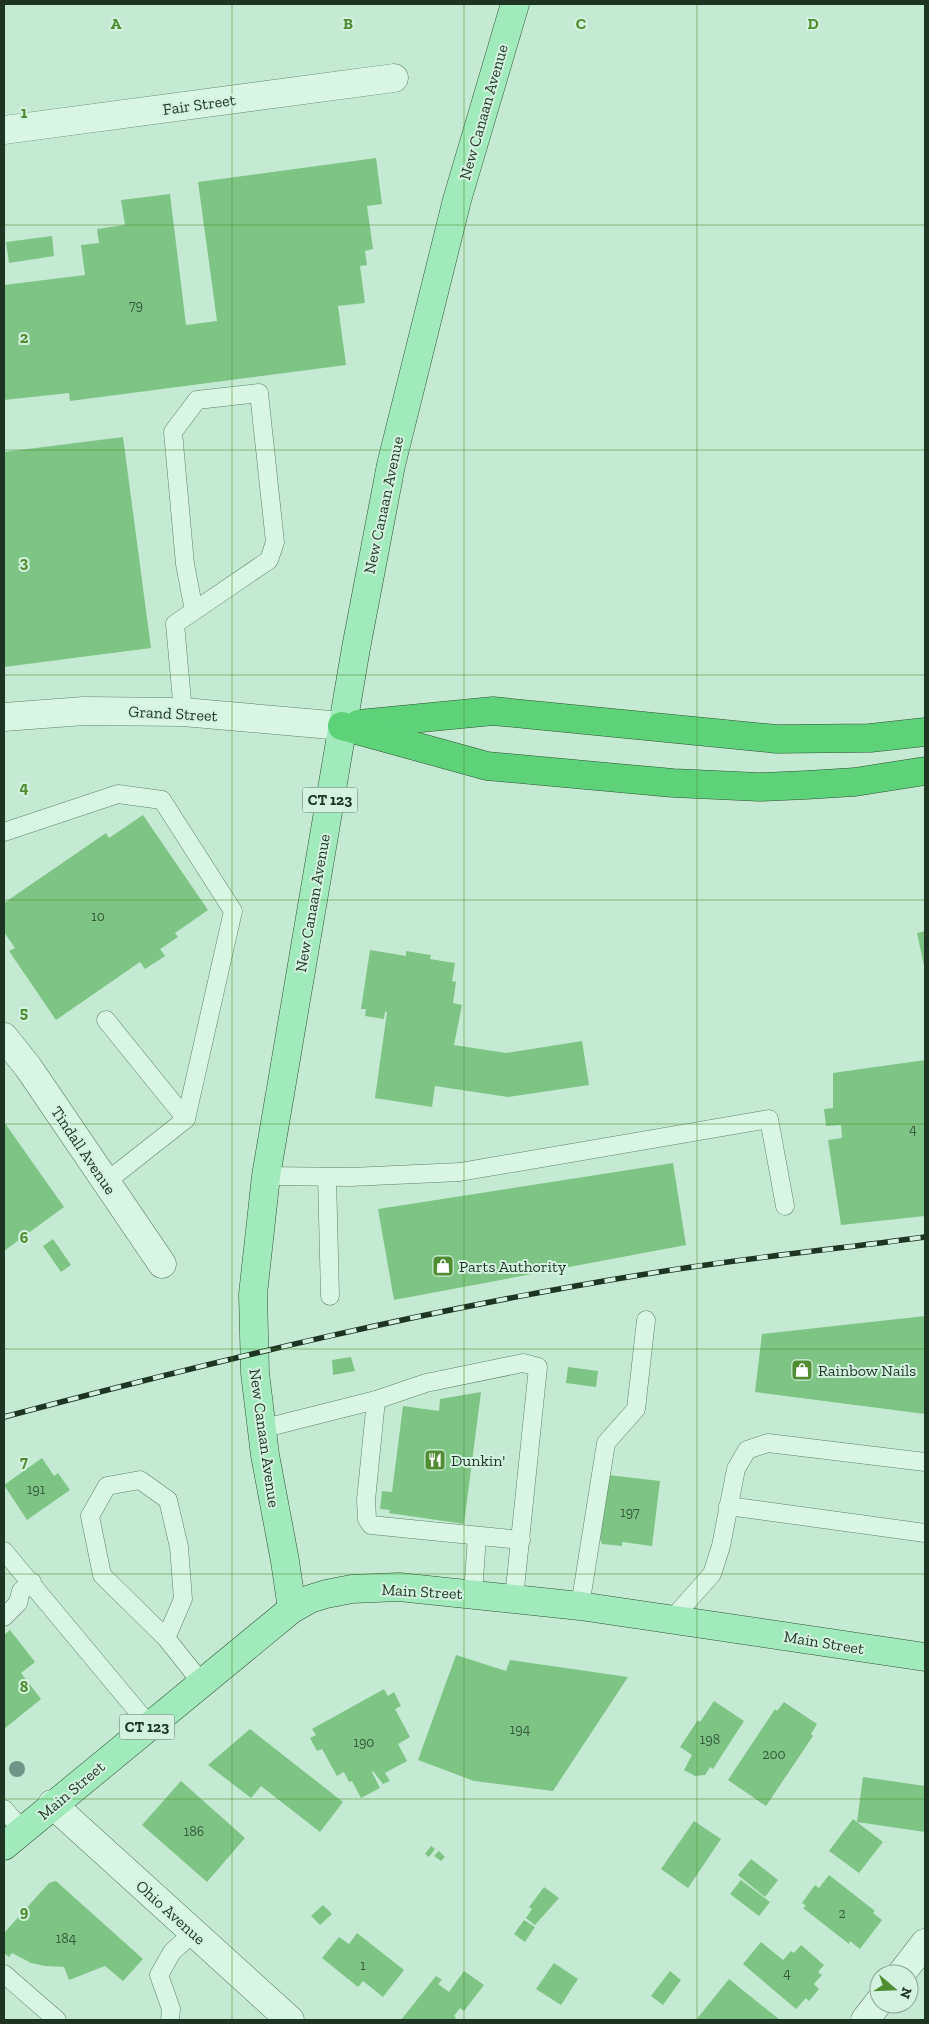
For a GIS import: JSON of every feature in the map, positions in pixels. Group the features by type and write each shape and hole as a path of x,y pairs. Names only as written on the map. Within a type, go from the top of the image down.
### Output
{"highway":[{"path":"342,726 494,711 777,739 844,740 925,732"},
{"path":"342,726 487,766 681,784 760,787 806,785 855,782 925,771"}],"main road":[{"name":"New Canaan Avenue","path":"292,1609 261,1429 255,1373 253,1294 266,1176 371,560 411,378 457,200 515,4"},
{"name":"Main Street","path":"13,1839 52,1804 292,1609 310,1599 352,1589 399,1587 514,1598 672,1619 925,1657"}],"street":[{"name":"Fair Street","path":"4,130 394,78"},
{"name":"Grand Street","path":"4,717 84,710 183,712 342,726"},
{"name":"Tindall Avenue","path":"4,1037 28,1067 162,1264"},
{"name":"Ohio Avenue","path":"52,1804 290,2020"},
{"path":"909,1964 925,1943"}],"lane":[{"path":"183,712 175,624 269,560 275,542 258,393 197,400 173,432 185,564 194,611"},
{"path":"4,832 118,794 162,800 233,911 186,1119 106,1182"},
{"path":"106,1020 186,1119"},
{"path":"266,1176 327,1177 460,1172 769,1119 785,1206"},
{"path":"327,1177 330,1296"},
{"path":"580,1606 606,1443 636,1409 646,1320"},
{"path":"261,1429 376,1400 426,1383 523,1363 538,1367 514,1598"},
{"path":"376,1400 366,1500 366,1519 371,1525 521,1540"},
{"path":"672,1619 712,1574 721,1546 736,1469 747,1450 768,1443 925,1462"},
{"path":"166,1638 183,1600 179,1547 168,1500 140,1480 107,1486 90,1516 102,1575 166,1638 201,1682"},
{"path":"728,1506 925,1533"},
{"path":"473,1594 477,1536"},
{"path":"4,1551 19,1587 149,1725"},
{"path":"4,1617 18,1603 19,1587"},
{"path":"4,1809 13,1839"},
{"path":"170,2020 172,2010 159,1975 172,1952 193,1933"},
{"path":"4,1974 57,2020"}],"building":[{"path":"376,158 382,204 367,206 373,249 365,251 367,265 360,266 365,303 338,306 346,365 70,401 69,393 4,400 4,285 85,275 81,245 99,243 97,229 125,225 121,200 170,194 186,325 217,321 198,182"},
{"path":"52,236 54,256 9,263 6,242"},
{"path":"123,437 151,648 4,667 4,452"},
{"path":"143,815 208,910 175,933 178,937 160,949 165,956 145,969 140,962 56,1020 9,951 15,948 4,932 4,903 106,833 109,838"},
{"path":"925,931 925,966 924,966 917,933"},
{"path":"370,950 406,956 406,951 431,955 430,959 455,963 452,981 456,982 453,1003 462,1005 454,1045 506,1053 582,1041 589,1085 508,1097 435,1086 432,1107 375,1098 387,1012 385,1012 384,1019 365,1016 366,1009 361,1009"},
{"path":"925,1060 925,1216 841,1225 828,1140 842,1138 841,1125 826,1126 824,1109 833,1108 833,1073"},
{"path":"4,1122 64,1207 4,1251"},
{"path":"673,1163 686,1245 394,1300 378,1209"},
{"path":"53,1239 71,1265 61,1272 43,1246"},
{"path":"925,1316 925,1414 755,1392 762,1334"},
{"path":"351,1357 355,1371 333,1375 332,1360"},
{"path":"568,1367 598,1371 596,1387 566,1383"},
{"path":"481,1392 464,1524 389,1513 390,1510 380,1509 382,1491 392,1492 403,1406 439,1411 440,1399"},
{"path":"42,1458 54,1476 58,1473 70,1490 27,1520 4,1485"},
{"path":"608,1475 660,1481 652,1546 622,1542 622,1546 602,1544 600,1539"},
{"path":"10,1630 35,1662 21,1673 41,1699 4,1729 4,1635"},
{"path":"456,1655 506,1671 510,1660 628,1677 553,1791 474,1781 418,1760"},
{"path":"384,1689 388,1696 394,1692 401,1706 395,1709 410,1737 398,1744 407,1761 385,1773 390,1781 383,1784 373,1771 380,1788 361,1798 352,1781 349,1782 344,1772 337,1776 322,1749 317,1751 310,1738 316,1735 312,1729"},
{"path":"714,1701 744,1721 713,1769 710,1767 705,1775 695,1776 684,1770 692,1755 680,1747 698,1720 700,1722"},
{"path":"784,1702 817,1724 811,1734 813,1736 766,1806 728,1780 775,1709 777,1711"},
{"path":"250,1729 343,1802 320,1832 261,1786 251,1798 208,1765"},
{"path":"863,1777 925,1786 925,1832 857,1822"},
{"path":"181,1781 245,1838 207,1882 142,1825"},
{"path":"853,1819 883,1842 859,1873 829,1851"},
{"path":"694,1821 721,1839 688,1888 661,1869"},
{"path":"431,1846 435,1849 429,1857 425,1854"},
{"path":"439,1851 445,1857 441,1861 434,1856"},
{"path":"751,1859 778,1880 765,1897 738,1875"},
{"path":"829,1875 875,1911 873,1913 882,1920 860,1949 850,1941 849,1944 803,1908 806,1906 802,1903 815,1885 819,1888"},
{"path":"741,1880 770,1902 759,1916 730,1894"},
{"path":"56,1881 143,1959 123,1981 105,1966 69,1980 64,1967 31,1963 12,1953 9,1957 4,1953 4,1933 49,1883"},
{"path":"544,1887 559,1898 535,1925 526,1918 532,1909 529,1907"},
{"path":"323,1905 332,1914 320,1925 311,1916"},
{"path":"524,1920 535,1927 525,1942 514,1934"},
{"path":"357,1933 404,1970 383,1997 363,1981 358,1987 322,1958 339,1937 349,1944"},
{"path":"761,1942 783,1960 791,1951 794,1953 801,1945 824,1965 818,1972 822,1975 814,1984 819,1989 809,2001 806,1998 796,2009 743,1964"},
{"path":"554,1963 578,1979 561,2005 536,1989"},
{"path":"464,1971 484,1985 464,2011 460,2008 454,2016 456,2018 454,2020 401,2020 436,1976 442,1980 438,1984 449,1992"},
{"path":"670,1971 681,1980 663,2005 651,1996"},
{"path":"729,1979 780,2020 696,2020"}],"railway":[{"path":"4,1417 320,1338 479,1304 675,1269 925,1237"}],"place":[{"name":"Parts Authority","path":"443,1266"},
{"name":"Rainbow Nails","path":"802,1370"},
{"name":"Dunkin'","path":"435,1460"}]}
